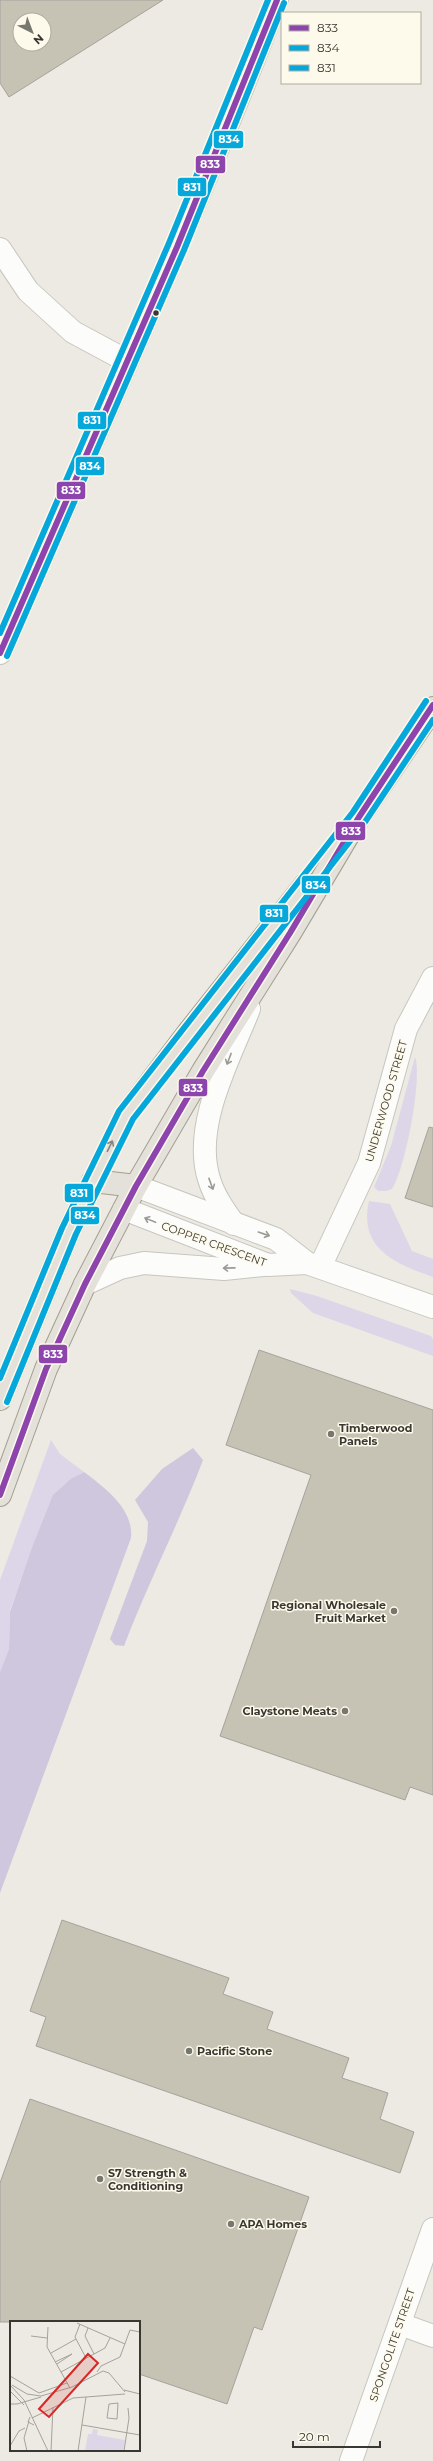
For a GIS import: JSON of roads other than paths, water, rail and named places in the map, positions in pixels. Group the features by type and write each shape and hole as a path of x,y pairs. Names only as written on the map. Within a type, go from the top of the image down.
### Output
{"main road":[{"path":"0,1495 46,1369 85,1284 136,1186 202,1072 259,983 359,817 432,709"},
{"path":"0,1398 69,1231 126,1115 188,1033 359,817"},
{"path":"92,1183 136,1186"},
{"path":"92,1183 124,1209"}],"street":[{"path":"0,653 127,361 248,76 277,0"},
{"path":"0,249 28,291 73,332 127,361"},
{"name":"UNDERWOOD STREET","path":"313,1265 369,1163 406,1029 433,978"},
{"path":"234,1224 217,1198 208,1177 206,1125 210,1109 259,983"},
{"name":"COPPER CRESCENT","path":"136,1186 276,1239 313,1265 433,1307"},
{"name":"COPPER CRESCENT","path":"124,1209 268,1265 313,1265"},
{"path":"85,1284 120,1268 144,1263 224,1268 268,1265"},
{"name":"SPONGOLITE STREET","path":"351,2461 433,2229"},
{"path":"400,2324 433,2336"}],"place":[{"name":"Timberwood Panels","path":"331,1434"},
{"name":"Regional Wholesale Fruit Market","path":"394,1611"},
{"name":"Claystone Meats","path":"345,1711"},
{"name":"Pacific Stone","path":"189,2051"},
{"name":"S7 Strength & Conditioning","path":"100,2179"},
{"name":"APA Homes","path":"231,2224"}]}
